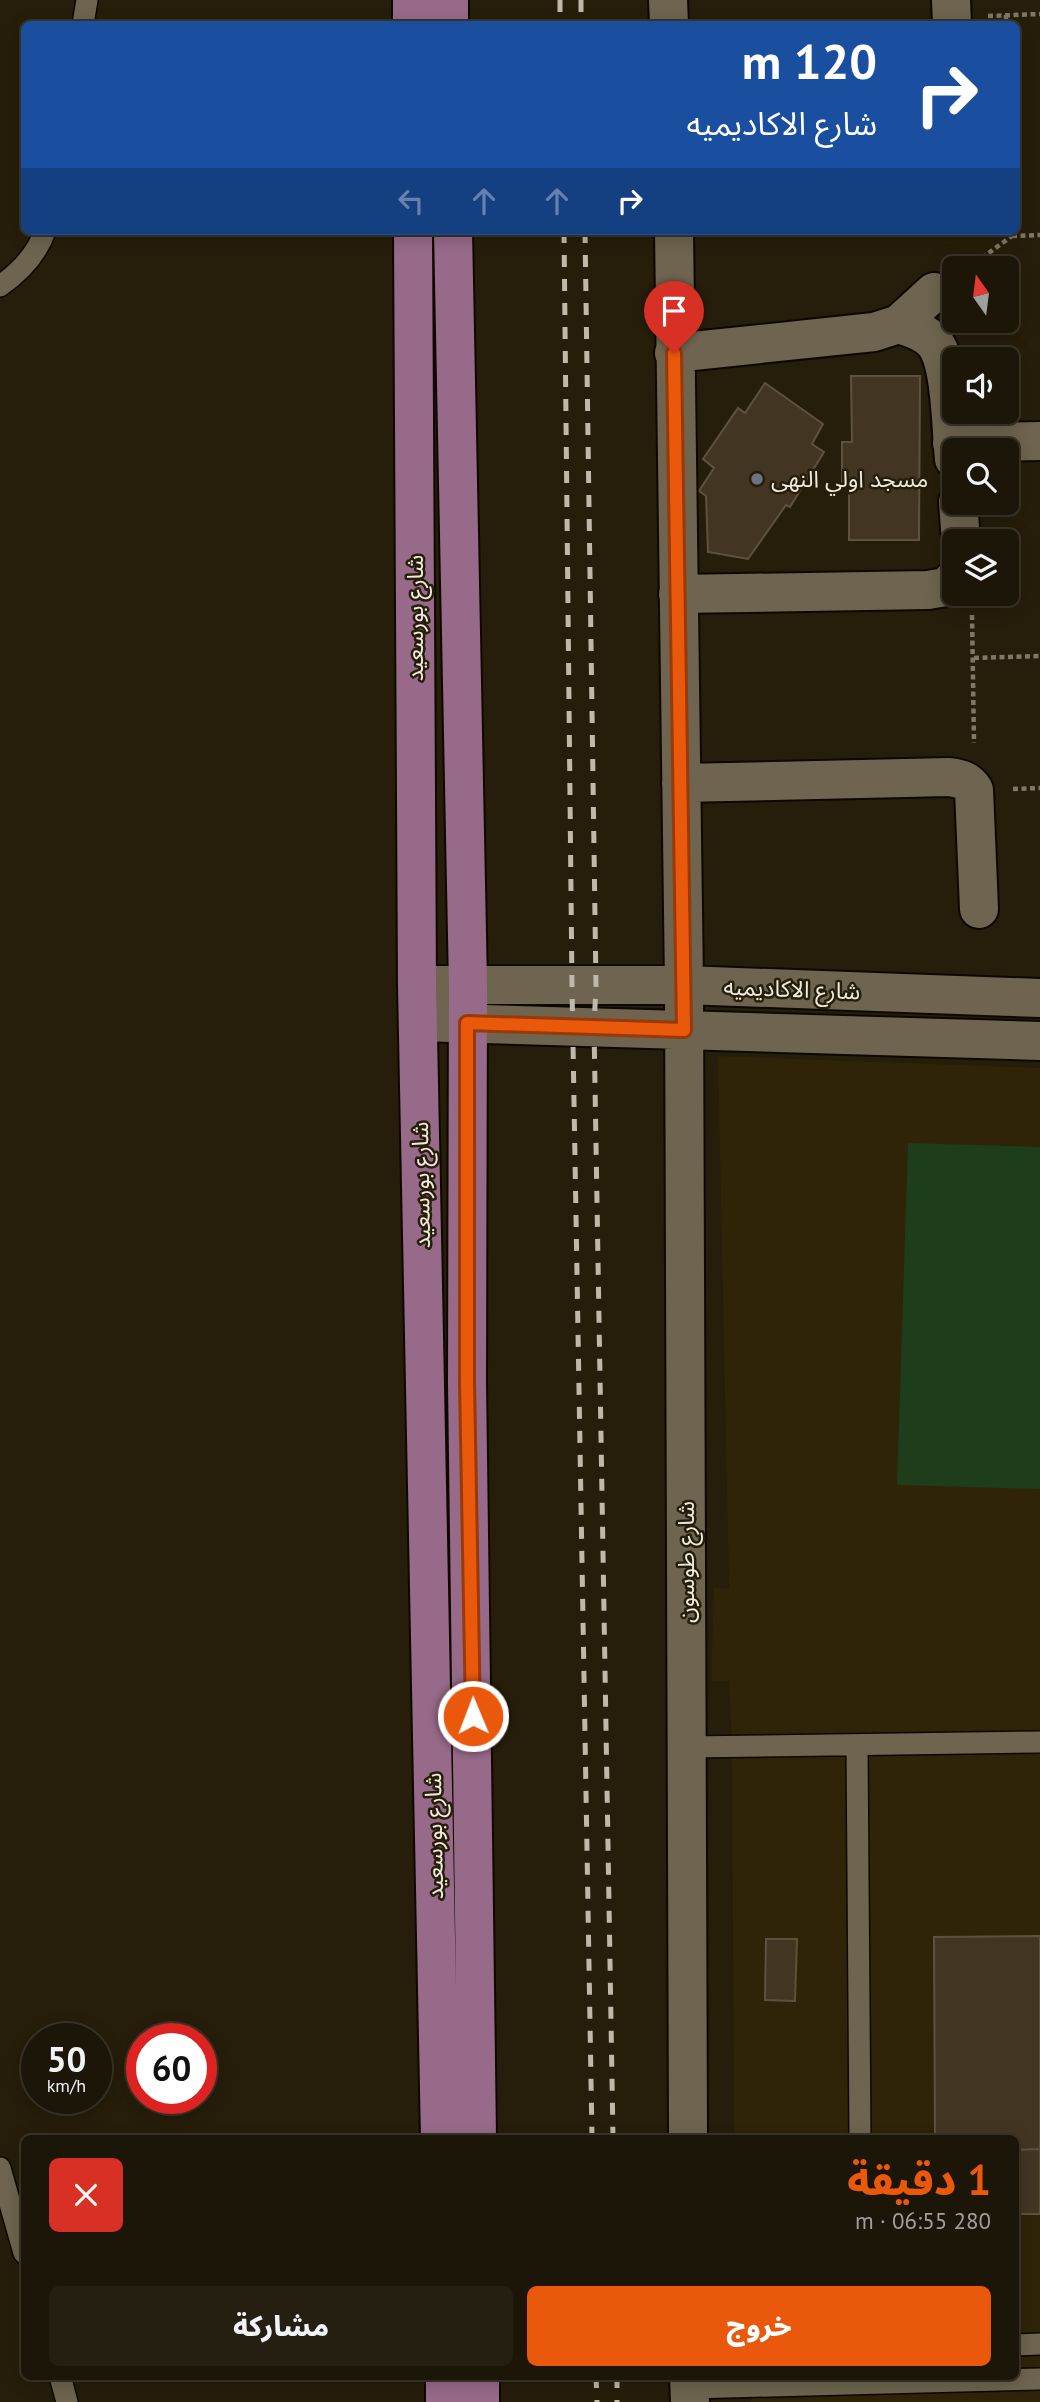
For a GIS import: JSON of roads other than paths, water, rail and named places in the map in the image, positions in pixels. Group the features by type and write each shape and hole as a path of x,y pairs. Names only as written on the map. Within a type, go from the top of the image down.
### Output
{"main road":[{"path":"412,0 412,21"},
{"path":"449,0 449,21"},
{"name":"شارع بورسعيد","path":"413,235 417,1003 440,2135"},
{"name":"شارع بورسعيد","path":"453,235 468,985 467,1382 477,2135"},
{"path":"445,2380 445,2402"},
{"path":"480,2380 480,2402"}],"street":[{"path":"668,0 669,21"},
{"name":"شارع طوسون","path":"674,235 684,985 688,2135"},
{"path":"674,353 874,332 899,324 934,292"},
{"path":"899,324 919,330 935,344 945,362 952,438"},
{"path":"1019,443 1040,441"},
{"path":"678,594 942,588"},
{"path":"681,783 949,777 969,783 974,790 979,909"},
{"name":"شارع الاكاديميه","path":"417,1003 468,985 684,985 1040,998"},
{"name":"شارع الاكاديميه","path":"417,1003 467,1023 1040,1041"}],"lane":[{"path":"84,21 87,0"},
{"path":"0,286 19,271 44,235"},
{"path":"687,1747 1040,1742"},
{"path":"857,1745 860,2135"},
{"path":"0,2168 21,2242"},
{"path":"1019,2345 1040,2344"},
{"path":"1019,2379 1040,2379"},
{"path":"61,2380 67,2402"},
{"path":"690,2389 862,2380"}],"railway":[{"path":"560,0 560,21"},
{"path":"581,0 581,21"},
{"path":"564,235 572,986 592,2135"},
{"path":"585,235 596,986 594,1027 613,2135"},
{"path":"596,2380 597,2402"},
{"path":"617,2380 617,2402"}],"place":[{"name":"مسجد اولي النهى","path":"757,479"}]}
